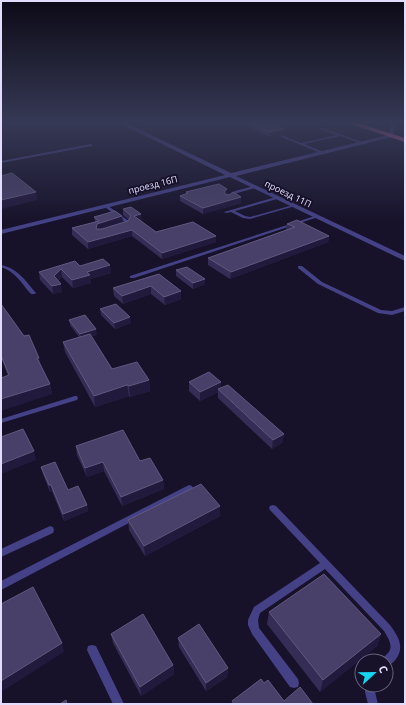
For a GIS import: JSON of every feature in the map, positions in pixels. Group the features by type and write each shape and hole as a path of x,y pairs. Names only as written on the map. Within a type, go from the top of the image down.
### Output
{"street":[{"name":"проезд 11П","path":"189,156 405,259"},
{"name":"проезд 16П","path":"1,232 311,156"}],"lane":[{"path":"1,162 33,156"},
{"path":"227,198 236,192 254,187"},
{"path":"226,212 276,198"},
{"path":"106,206 129,223 120,227"},
{"path":"232,211 244,217 250,218 293,206"},
{"path":"132,277 316,217"},
{"path":"1,266 14,271 33,293"},
{"path":"300,267 320,283 380,312 392,313 405,309"},
{"path":"1,421 75,398"},
{"path":"1,586 189,488"},
{"path":"273,508 387,628 394,638 396,645 396,652 394,654"},
{"path":"1,553 50,530"},
{"path":"294,683 255,631 252,624 252,617 257,610 326,564"},
{"path":"92,650 119,704"},
{"path":"370,693 373,704"}],"building":[{"path":"12,173 36,192 1,200 1,176"},
{"path":"219,184 227,189 224,192 225,194 229,195 233,192 241,197 203,208 180,196 188,193 186,192"},
{"path":"131,207 141,214 134,216 156,232 193,222 216,236 162,253 132,230 88,242 72,228 99,221 94,217 115,211 122,216 97,224 96,229 102,229 128,221 131,216 123,209"},
{"path":"297,220 329,236 231,272 208,258 295,227 287,224"},
{"path":"103,259 110,265 87,272 90,275 72,280 61,269 54,276 61,284 52,286 39,272 75,261 80,266"},
{"path":"187,267 205,279 193,283 176,270"},
{"path":"159,274 181,291 164,297 151,286 122,296 113,288"},
{"path":"1,304 24,336 29,335 39,358 37,358 50,384 1,399 1,378 9,375 1,355"},
{"path":"116,304 130,317 114,323 100,309"},
{"path":"85,315 96,329 80,334 69,320"},
{"path":"90,334 112,369 137,362 149,380 129,386 127,385 94,396 63,342"},
{"path":"209,372 221,382 200,392 189,382"},
{"path":"228,385 284,434 273,440 218,389"},
{"path":"23,429 34,451 1,464 1,437"},
{"path":"123,430 140,461 150,458 163,480 121,497 103,462 85,468 76,446"},
{"path":"55,462 68,490 78,486 87,505 63,514 51,485 49,485 41,467"},
{"path":"201,484 220,506 144,546 128,520"},
{"path":"324,574 381,634 357,653 354,653 354,655 323,680 269,612"},
{"path":"33,587 62,643 1,681 1,604"},
{"path":"143,614 173,665 140,687 111,634"},
{"path":"199,624 228,668 206,683 178,638"},
{"path":"261,679 264,683 268,680 284,701 300,687 313,704 234,704 232,701"},
{"path":"66,700 67,704 60,704"}]}
